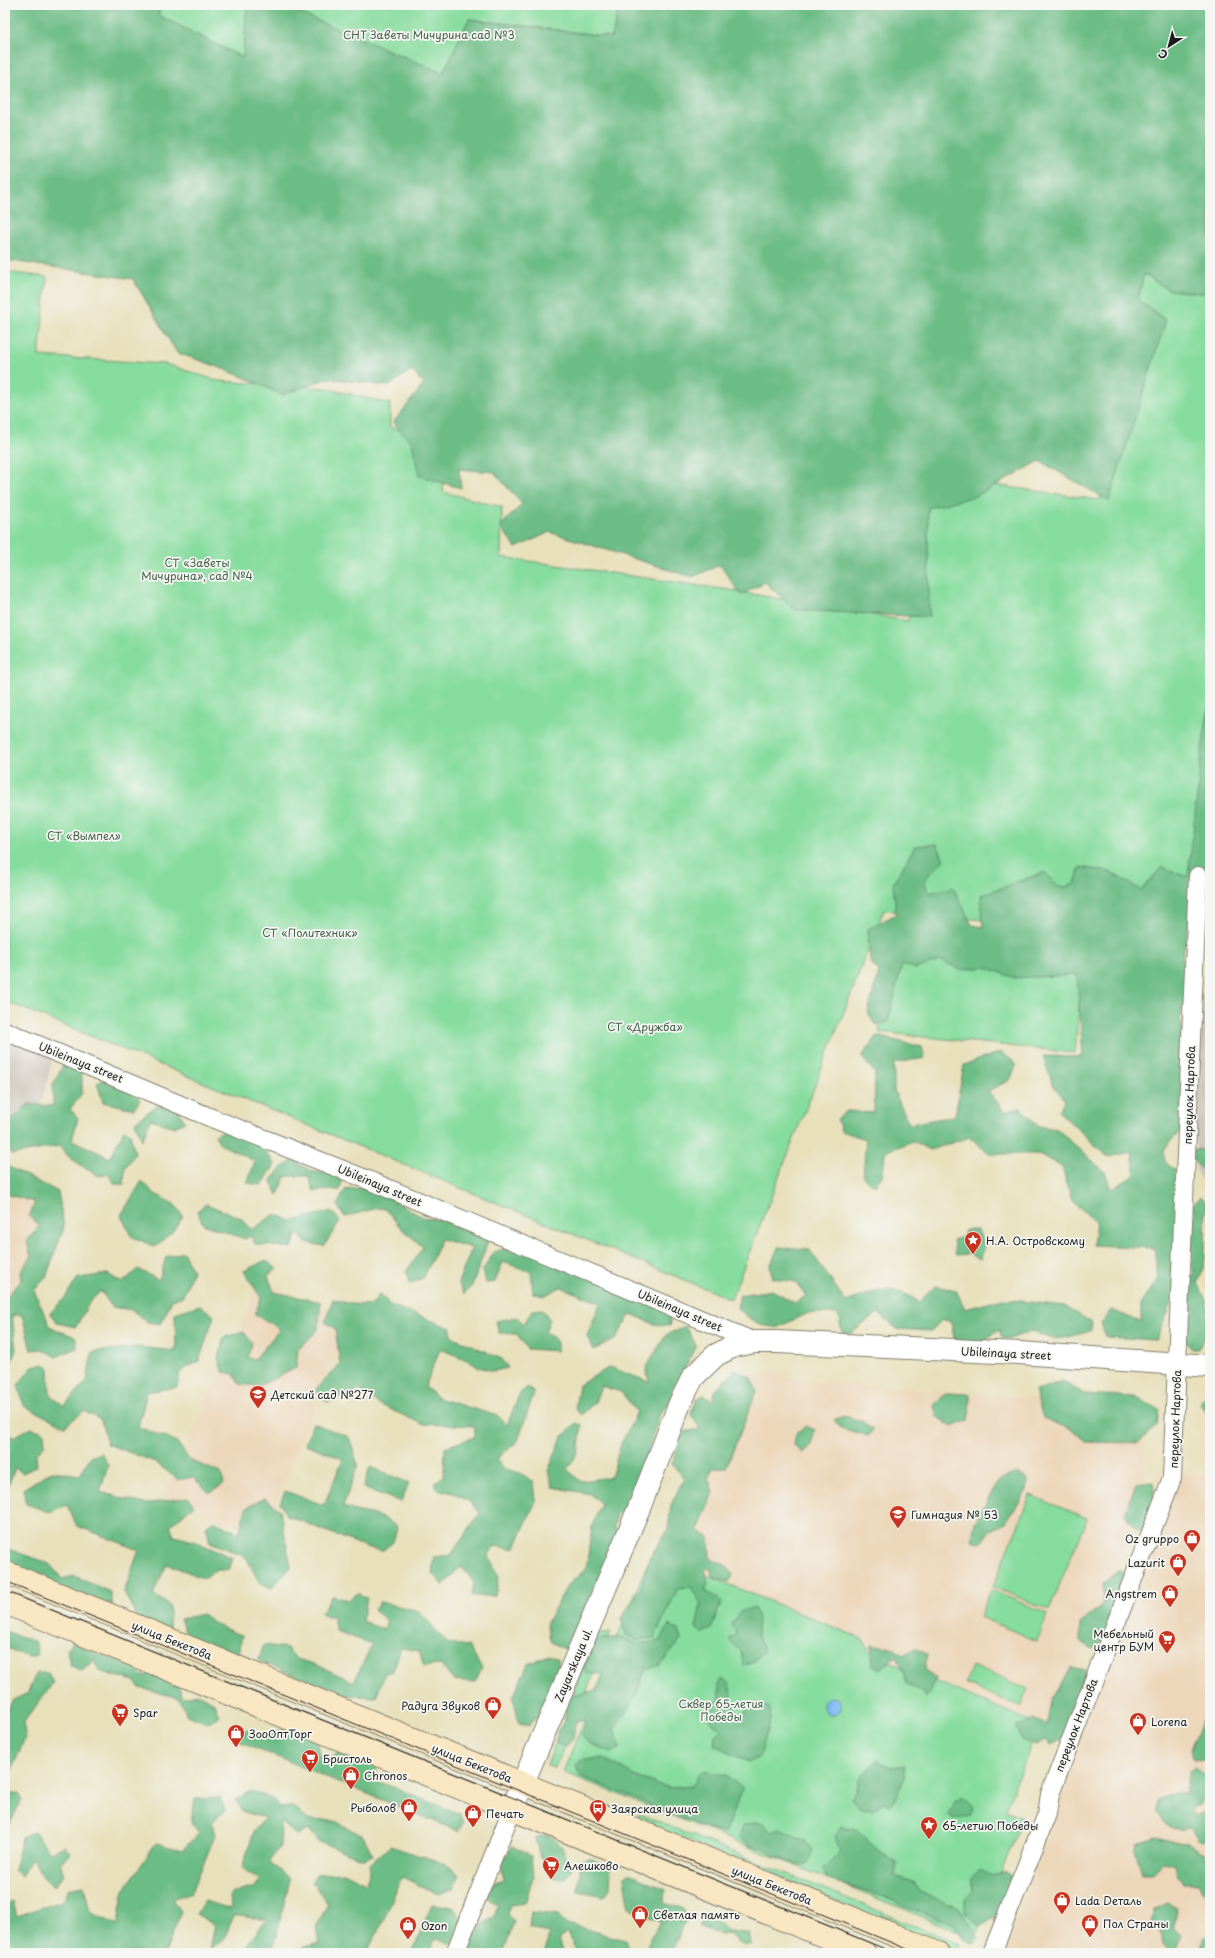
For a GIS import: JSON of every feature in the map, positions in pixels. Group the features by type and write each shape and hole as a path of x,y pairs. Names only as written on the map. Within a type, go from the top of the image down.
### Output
{"main road":[{"name":"улица Бекетова","path":"5,1572 938,1953"},
{"path":"5,1603 865,1953"}],"street":[{"name":"переулок Нартова","path":"992,1953 1047,1814 1050,1794 1172,1478 1198,876"},
{"name":"Ubileinaya street","path":"5,1031 356,1175 754,1342"},
{"name":"Ubileinaya street","path":"693,1377 716,1355 734,1346 754,1342 1019,1353 1177,1365 1210,1366"},
{"name":"Zayarskaya ul.","path":"455,1953 512,1809 639,1508 680,1402 693,1377"}],"shaded area":[{"path":"1209,900 1210,1340 1199,1339 1209,1322 1209,1195 1196,1171 1196,1117"},
{"path":"5,1038 53,1057 43,1098 17,1139 5,1144"},
{"path":"5,1176 58,1197 40,1256 5,1340"},
{"name":"Детский сад №277","path":"260,1282 346,1317 349,1321 262,1538 164,1497"},
{"name":"Гимназия № 53","path":"732,1367 812,1381 1147,1407 1142,1504 1052,1730 871,1654 863,1639 654,1554"},
{"path":"1207,1407 1210,1408 1210,1953 1004,1953 1048,1837 1054,1801 1180,1476 1195,1473 1208,1476"}],"green space":[{"path":"5,5 161,5 158,15 243,58 247,5 280,5 443,73 469,19 612,37 619,5 1210,5 1210,294 1169,290 1144,274 1138,300 1166,320 1109,501 1040,461 976,496 928,508 929,617 795,610 765,582 741,595 720,565 692,577 550,532 516,548 500,526 522,504 494,472 459,469 461,488 419,476 412,443 393,423 424,384 411,370 389,386 328,378 282,395 230,372 177,353 133,279 5,260"},
{"path":"161,5 247,5 243,58 158,15"},
{"name":"СНТ Заветы Мичурина сад №3","path":"280,5 619,5 612,37 469,19 443,73"},
{"path":"1210,96 1210,900 1187,887 1179,940 884,910 731,1299 5,1001 5,272 47,277 39,356 166,364 218,381 326,388 390,404 390,427 446,445 443,492 502,507 501,557 729,590 908,621 930,476 1100,500 1109,406 1145,210"},
{"path":"1210,700 1210,900 1192,889 1192,907 1182,959 1186,994 1180,1020 1192,1066 1184,1127 1163,1150 1165,1162 1177,1172 1176,1294 1156,1340 1106,1337 1101,1323 1111,1310 1141,1322 1141,1304 1158,1279 1154,1248 1093,1245 1096,1222 1072,1201 1062,1167 1039,1154 989,1154 970,1137 929,1150 913,1141 885,1152 883,1174 875,1186 863,1177 866,1139 841,1131 837,1119 847,1111 874,1113 875,1073 862,1057 876,1036 922,1047 925,1058 894,1063 894,1091 909,1124 955,1116 964,1065 1001,1052 1017,1064 1010,1080 988,1091 1005,1112 1021,1108 1039,1126 1057,1129 1105,1172 1112,1189 1135,1175 1132,1152 1108,1157 1058,1111 1065,1100 1053,1085 1043,1056 1083,1057 1077,975 1015,978 985,967 961,970 941,961 915,969 902,964 888,1022 875,1025 868,1012 879,972 870,962 868,929 896,914 893,884 915,846 937,844 944,860 924,880 929,893 953,887 972,925 983,927 981,895 1045,872 1061,888 1075,884 1080,867 1110,872 1141,890 1162,867 1188,877 1203,743"},
{"path":"893,948 1082,972 1075,1053 879,1032"},
{"path":"67,1058 75,1063 82,1074 82,1093 70,1109 78,1118 72,1140 110,1158 124,1130 130,1132 135,1154 125,1168 124,1184 115,1184 107,1173 99,1176 72,1160 59,1146 11,1155 6,1125 29,1104 53,1106 53,1084"},
{"path":"113,1076 130,1084 140,1100 134,1109 103,1102 97,1083"},
{"path":"156,1106 178,1110 185,1122 174,1127 151,1119 142,1140 135,1122"},
{"path":"225,1129 262,1145 275,1165 262,1185 247,1183 255,1161 220,1144 215,1135"},
{"path":"1210,1149 1210,1169 1206,1172 1190,1158 1193,1150"},
{"path":"294,1160 313,1172 329,1173 342,1180 340,1190 314,1191 308,1176 286,1176 278,1195 271,1181 280,1169"},
{"path":"5,1165 58,1192 64,1227 46,1277 34,1291 51,1328 76,1337 77,1348 56,1357 42,1349 31,1350 22,1315 12,1315 16,1350 5,1378 6,1297 21,1281 20,1272 31,1257 27,1241 40,1225 29,1217 35,1202 5,1194"},
{"path":"142,1181 155,1194 174,1204 183,1216 173,1231 155,1247 131,1236 121,1215"},
{"path":"368,1186 424,1218 443,1220 488,1241 472,1286 464,1294 458,1283 472,1248 441,1239 424,1277 410,1284 406,1272 423,1247 401,1228 385,1208 373,1209 345,1217 337,1205 345,1190"},
{"path":"1201,1197 1206,1201 1205,1257 1204,1267 1197,1284 1206,1300 1209,1316 1203,1341 1198,1349 1192,1349 1185,1339 1185,1321 1194,1313 1191,1308 1189,1293 1195,1272 1187,1258 1187,1226 1196,1214 1192,1205"},
{"path":"206,1204 241,1218 252,1230 275,1214 292,1221 331,1211 340,1221 324,1246 305,1242 297,1232 292,1248 255,1244 251,1236 245,1239 203,1224 197,1211"},
{"path":"965,1230 978,1230 985,1248 980,1259 968,1254 956,1255 953,1240 963,1237"},
{"path":"510,1247 585,1265 628,1299 649,1297 671,1316 669,1326 654,1324 631,1314 616,1339 593,1350 587,1336 600,1303 561,1287 543,1296 533,1293 531,1272 503,1262 495,1282 486,1283 483,1270 494,1252"},
{"path":"778,1247 809,1249 846,1302 882,1290 890,1290 899,1292 919,1302 935,1286 956,1290 965,1309 1003,1299 1065,1306 1092,1323 1091,1331 1055,1339 1033,1331 1009,1339 1002,1338 999,1329 982,1343 954,1339 951,1321 942,1320 931,1331 897,1329 878,1313 850,1334 842,1333 838,1314 809,1313 776,1328 755,1323 737,1308 740,1295 772,1290 795,1303 806,1296 796,1282 773,1278 770,1267"},
{"path":"183,1252 193,1271 183,1296 172,1300 160,1324 147,1322 132,1310 112,1307 101,1291 90,1301 76,1327 57,1323 50,1313 64,1299 78,1278 108,1274 122,1283 138,1269 159,1280 166,1257"},
{"path":"266,1260 277,1269 268,1275 274,1292 321,1302 318,1330 298,1350 296,1368 259,1386 239,1384 234,1374 223,1372 218,1359 224,1337 244,1332 252,1343 248,1357 254,1360 280,1329 255,1314 261,1298 244,1271"},
{"path":"380,1294 390,1305 451,1328 451,1336 502,1359 508,1368 494,1371 478,1367 467,1360 440,1349 425,1387 440,1399 498,1416 507,1425 520,1393 528,1387 534,1393 518,1441 497,1459 504,1469 520,1473 534,1482 536,1501 514,1549 495,1546 488,1556 499,1577 495,1596 472,1596 474,1582 461,1566 443,1585 432,1574 434,1557 451,1555 480,1513 466,1500 456,1494 437,1490 435,1483 444,1475 445,1447 475,1437 474,1426 422,1424 379,1404 360,1390 327,1402 315,1390 340,1364 335,1328 325,1322 333,1299 351,1304 371,1305"},
{"path":"200,1305 214,1316 199,1361 180,1372 177,1387 147,1392 138,1427 177,1442 189,1460 221,1473 224,1484 209,1493 193,1477 178,1480 155,1462 107,1444 101,1420 84,1411 65,1426 24,1406 18,1385 33,1366 43,1364 49,1368 50,1394 64,1406 87,1381 92,1352 137,1347 176,1351 175,1313"},
{"path":"542,1309 550,1320 545,1331 557,1341 557,1351 527,1349 517,1334 499,1333 496,1321 517,1317 524,1324 532,1310"},
{"path":"685,1326 696,1345 667,1406 660,1413 630,1508 617,1514 614,1527 623,1536 574,1649 562,1648 551,1642 546,1624 567,1586 586,1569 592,1526 601,1504 590,1494 553,1487 548,1471 562,1437 576,1423 582,1425 578,1453 567,1469 580,1481 611,1477 621,1444 637,1412 621,1392 601,1386 595,1402 581,1415 575,1409 579,1385 610,1367 649,1382 646,1367 666,1335"},
{"path":"735,1371 750,1376 757,1391 726,1468 713,1468 708,1478 713,1492 698,1530 709,1538 710,1558 724,1564 733,1574 728,1582 714,1578 710,1568 705,1569 708,1583 705,1591 722,1601 711,1629 702,1633 696,1628 701,1604 691,1587 678,1588 654,1638 637,1640 626,1635 621,1618 641,1588 649,1558 668,1530 671,1505 684,1478 672,1464 683,1432 700,1429 691,1414 697,1399 704,1395 712,1401 716,1389"},
{"path":"1062,1381 1085,1394 1136,1397 1159,1410 1157,1426 1138,1443 1088,1442 1072,1430 1043,1418 1035,1391"},
{"path":"946,1393 970,1394 969,1420 952,1427 936,1416 934,1405"},
{"path":"1206,1396 1210,1397 1210,1417 1200,1403"},
{"path":"844,1416 862,1421 873,1430 868,1436 841,1428 834,1420"},
{"path":"313,1423 349,1437 358,1465 343,1506 356,1511 378,1516 385,1519 397,1528 393,1542 382,1551 366,1547 286,1515 280,1503 285,1491 324,1505 343,1459 305,1444"},
{"path":"806,1426 815,1430 811,1445 802,1453 794,1445 796,1433"},
{"path":"31,1428 44,1432 45,1445 36,1454 37,1466 23,1473 15,1468 9,1483 5,1482 5,1432 13,1437"},
{"path":"101,1453 108,1465 100,1492 145,1504 188,1497 194,1505 170,1526 174,1536 197,1542 232,1558 228,1570 217,1570 203,1578 167,1564 153,1594 170,1606 169,1630 142,1628 124,1592 139,1550 77,1526 67,1505 49,1512 26,1504 23,1489 52,1471 80,1475 90,1457"},
{"path":"370,1467 409,1483 401,1502 363,1488"},
{"path":"1017,1473 1028,1479 1027,1490 1006,1523 990,1530 981,1543 972,1540 975,1522 999,1480"},
{"path":"1153,1482 1156,1515 1145,1530 1136,1529 1124,1513 1136,1484"},
{"path":"1030,1495 1087,1518 1049,1610 993,1587"},
{"path":"265,1498 280,1510 291,1567 271,1588 259,1582 246,1557 210,1542 206,1526 213,1521 239,1533 246,1508"},
{"path":"8,1549 50,1564 62,1579 74,1576 110,1592 113,1605 5,1570 5,1551"},
{"name":"Сквер 65-летия Победы","path":"654,1554 863,1639 871,1654 1039,1725 1005,1811 1023,1818 975,1938 563,1772 647,1564"},
{"path":"1118,1571 1124,1574 1125,1601 1111,1611 1106,1639 1093,1649 1080,1641 1080,1623 1104,1603 1103,1583"},
{"path":"991,1590 1048,1614 1037,1641 980,1617"},
{"path":"358,1593 367,1598 362,1621 384,1630 387,1621 374,1610 380,1602 419,1611 447,1643 468,1646 482,1668 475,1682 453,1680 441,1665 424,1666 419,1651 401,1648 393,1671 385,1673 376,1697 344,1695 258,1661 264,1645 287,1648 296,1659 317,1665 354,1682 372,1644 336,1631 333,1618 321,1613 332,1596 349,1600"},
{"path":"754,1607 758,1618 757,1635 764,1650 753,1663 744,1665 741,1652 729,1639 737,1633 731,1625 740,1612"},
{"path":"203,1614 219,1626 242,1636 238,1655 190,1644 180,1619"},
{"path":"669,1625 679,1630 681,1640 660,1665 645,1670 635,1698 614,1729 621,1748 613,1752 592,1745 581,1736 586,1720 576,1721 573,1739 566,1747 557,1742 557,1731 567,1718 564,1707 572,1695 598,1690 605,1674 586,1674 584,1666 599,1639 622,1637 636,1644 660,1641"},
{"path":"5,1631 36,1642 37,1655 28,1657 5,1647"},
{"path":"611,1632 555,1768 547,1766 595,1634"},
{"path":"75,1640 87,1641 94,1653 132,1665 142,1676 152,1673 177,1684 183,1697 199,1694 214,1703 219,1716 206,1723 187,1715 179,1698 140,1688 134,1681 99,1671 94,1660 82,1671 70,1665 67,1649"},
{"path":"871,1645 891,1647 903,1655 915,1648 927,1654 925,1670 936,1678 926,1698 919,1690 907,1684 903,1670 896,1657 880,1669 873,1665"},
{"path":"549,1655 558,1659 560,1677 547,1715 535,1718 529,1725 519,1723 513,1697 528,1664"},
{"path":"972,1666 1028,1689 1020,1707 965,1684"},
{"path":"1071,1667 1085,1670 1085,1691 1064,1739 1051,1745 1046,1738 1036,1745 1024,1741 1016,1727 1033,1719 1047,1725 1051,1700"},
{"path":"36,1673 48,1673 53,1683 24,1722 25,1738 5,1786 5,1714 13,1700 28,1693"},
{"path":"722,1679 729,1684 735,1710 743,1714 756,1703 770,1708 771,1720 760,1757 750,1762 714,1745 715,1735 721,1729 708,1719 708,1705 720,1700 718,1684"},
{"path":"1210,1716 1210,1761 1194,1759 1190,1749 1203,1721"},
{"path":"290,1727 317,1739 321,1758 328,1761 344,1748 375,1761 377,1781 460,1814 463,1823 458,1831 241,1742 238,1732 249,1730 263,1738"},
{"path":"604,1758 638,1778 670,1788 691,1786 702,1771 726,1775 743,1789 724,1833 711,1830 580,1776 576,1766 582,1759"},
{"path":"877,1760 890,1767 905,1765 905,1778 891,1806 884,1802 873,1810 861,1809 852,1798 857,1792 858,1780"},
{"path":"1196,1767 1208,1779 1200,1804 1191,1810 1195,1816 1205,1812 1210,1796 1210,1841 1199,1840 1190,1828 1178,1829 1170,1827 1157,1811 1158,1800 1175,1793 1185,1793 1189,1771"},
{"path":"251,1791 275,1800 280,1808 294,1806 308,1820 335,1821 363,1836 373,1855 364,1859 319,1842 309,1830 296,1835 281,1822 280,1846 269,1862 290,1879 272,1953 247,1953 248,1944 266,1920 234,1915 224,1939 210,1949 215,1925 196,1914 205,1901 231,1909 230,1894 255,1887 260,1880 242,1868 254,1831 265,1818 241,1811 236,1799"},
{"path":"19,1793 22,1799 5,1834 5,1794"},
{"path":"963,1796 973,1807 970,1816 953,1820 949,1816 956,1799"},
{"path":"220,1798 225,1810 212,1823 215,1835 192,1892 172,1899 181,1911 165,1953 5,1953 5,1904 13,1902 17,1916 65,1900 68,1889 84,1886 90,1912 118,1925 123,1892 156,1843 182,1850 199,1833 191,1822 195,1799"},
{"path":"639,1814 960,1944 957,1952 785,1879 636,1820"},
{"path":"760,1821 772,1832 780,1829 805,1841 812,1852 807,1864 798,1865 774,1856 766,1849 750,1846 739,1837 743,1825"},
{"path":"842,1826 855,1829 879,1851 897,1863 895,1876 915,1883 920,1892 959,1908 979,1939 974,1944 963,1938 954,1924 902,1906 891,1899 828,1880 823,1869 840,1852 835,1836"},
{"path":"34,1831 50,1852 64,1846 71,1854 60,1863 64,1874 54,1887 43,1877 32,1858 21,1876 14,1870 22,1838"},
{"path":"549,1834 562,1847 572,1868 565,1879 553,1878 548,1862 540,1857 535,1838"},
{"path":"1155,1837 1175,1842 1188,1843 1210,1857 1209,1895 1203,1891 1199,1883 1183,1883 1178,1877 1175,1866 1163,1863 1152,1874 1142,1874 1135,1849 1137,1843"},
{"path":"390,1846 446,1864 459,1875 453,1889 438,1894 402,1877 383,1921 367,1952 294,1953 295,1950 319,1943 316,1927 328,1904 312,1882 317,1874 346,1873 367,1884 370,1864"},
{"path":"512,1846 531,1856 533,1877 525,1903 511,1905 508,1914 514,1921 505,1949 497,1953 466,1953 472,1944 475,1930 494,1916 498,1905 487,1897 493,1882 504,1879 501,1864"},
{"path":"590,1858 611,1868 610,1888 605,1896 578,1891 581,1860"},
{"path":"979,1870 992,1876 1006,1872 1011,1875 1008,1892 1003,1905 994,1916 979,1926 965,1913 965,1899 972,1892 971,1879"},
{"path":"629,1874 665,1889 664,1903 683,1908 687,1918 671,1953 577,1953 568,1933 559,1940 562,1953 545,1953 549,1934 529,1927 531,1912 558,1915 567,1924 625,1940 629,1948 644,1952 660,1921 629,1909 624,1878"},
{"path":"1167,1903 1176,1908 1173,1927 1181,1934 1176,1951 1169,1951 1163,1944 1161,1932 1152,1922 1155,1910"},
{"path":"432,1904 453,1907 464,1922 455,1945 436,1939 428,1953 412,1953"},
{"path":"702,1920 718,1921 728,1932 747,1933 752,1945 742,1944 729,1934 720,1935 698,1926"},
{"path":"1210,1933 1210,1953 1202,1953 1204,1939"}],"water":[{"path":"828,1697 836,1697 841,1702 839,1713 836,1715 828,1715 823,1710 823,1702"}],"tram line":[{"path":"5,1581 917,1953"},
{"path":"5,1591 895,1953"}],"place":[{"name":"Н.А. Островскому","path":"973,1255"},
{"name":"Детский сад №277","path":"258,1409"},
{"name":"Гимназия № 53","path":"898,1529"},
{"name":"Oz gruppo","path":"1192,1553"},
{"name":"Lazurit","path":"1178,1577"},
{"name":"Angstrem","path":"1170,1608"},
{"name":"Мебельный центр БУМ","path":"1167,1654"},
{"name":"Радуга Звуков","path":"493,1720"},
{"name":"Spar","path":"120,1727"},
{"name":"Lorena","path":"1138,1736"},
{"name":"ЗооОптТорг","path":"236,1748"},
{"name":"Бристоль","path":"310,1773"},
{"name":"Chronos","path":"351,1790"},
{"name":"Рыболов","path":"409,1822"},
{"name":"Заярская улица","path":"598,1823"},
{"name":"Печать","path":"473,1828"},
{"name":"65-летию Победы","path":"929,1840"},
{"name":"Алешково","path":"551,1880"},
{"name":"Lada Dеталь","path":"1062,1915"},
{"name":"Светлая память","path":"640,1929"},
{"name":"Пол Страны","path":"1090,1938"},
{"name":"Ozon","path":"408,1940"}],"park label":[{"name":"СТ «Заветы Мичурина», сад №4","path":"197,568"},
{"name":"СТ «Вымпел»","path":"84,835"},
{"name":"СТ «Политехник»","path":"310,932"},
{"name":"СТ «Дружба»","path":"645,1026"}]}
